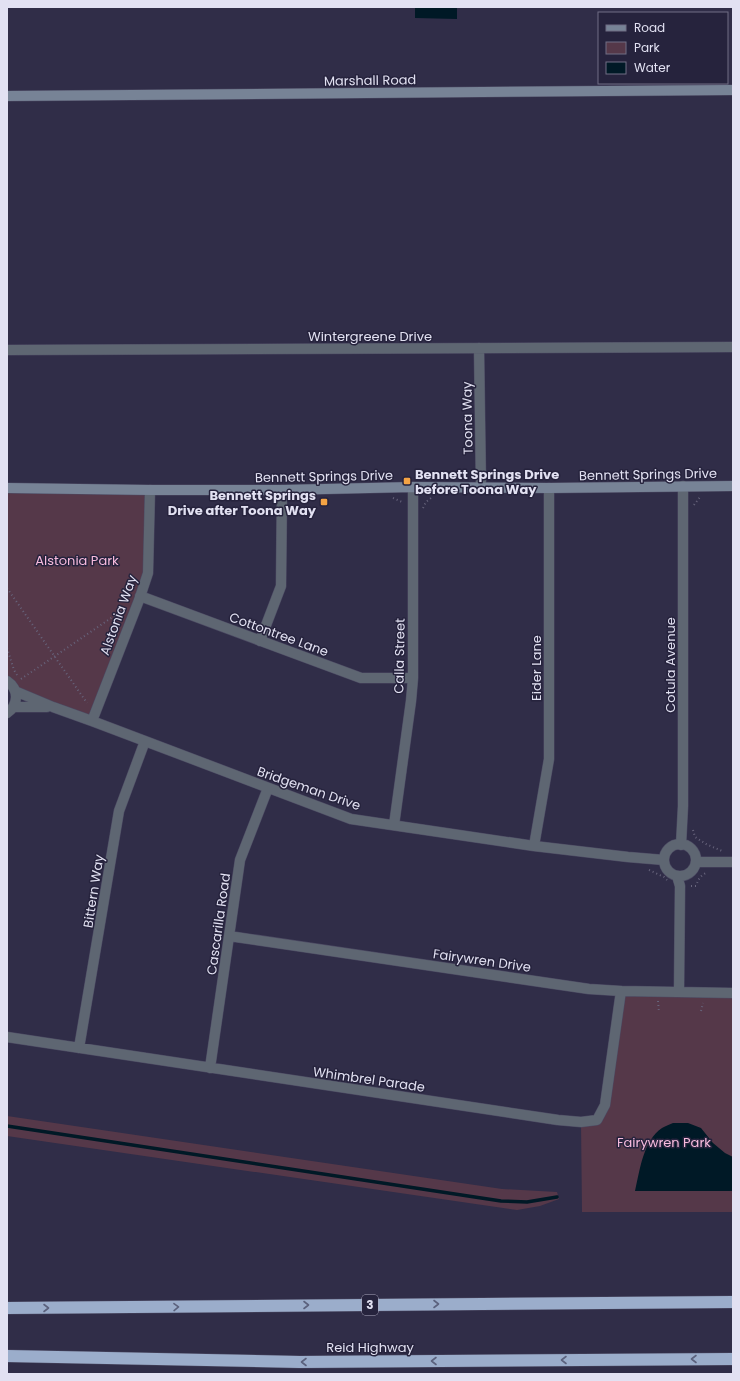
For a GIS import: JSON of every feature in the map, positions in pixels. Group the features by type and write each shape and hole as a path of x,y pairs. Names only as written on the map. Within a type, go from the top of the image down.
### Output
{"highway":[{"name":"3","path":"7,1308 733,1302"},
{"name":"Reid Highway","path":"7,1356 300,1362 733,1359"}],"street":[{"name":"Marshall Road","path":"7,96 733,90"},
{"name":"Wintergreene Drive","path":"7,350 733,347"},
{"name":"Toona Way","path":"479,348 481,487"},
{"name":"Cotula Avenue","path":"681,845 683,806 683,486"},
{"name":"Bennett Springs Drive","path":"9,489 282,490 413,487 549,488 733,486"},
{"name":"Calla Street","path":"394,825 413,678 413,487"},
{"name":"Eider Lane","path":"534,846 549,759 549,488"},
{"name":"Alstonia Way","path":"92,721 148,573 150,490"},
{"path":"260,640 281,586 282,490"},
{"name":"Cottontree Lane","path":"139,598 260,640 361,678 413,678"},
{"path":"7,681 15,691 16,697 10,713"},
{"name":"Bridgeman Drive","path":"15,691 53,708 92,721 351,819 534,846 664,860"},
{"name":"Bridgeman Drive","path":"10,713 53,708"},
{"name":"Bittern Way","path":"79,1048 119,811 145,741"},
{"name":"Cascarilla Road","path":"210,1068 240,860 268,788"},
{"path":"678,881 694,868 696,862 690,848 681,845 671,847 665,855 664,860 667,870 678,881 679,992"},
{"path":"696,862 733,862"},
{"name":"Fairywren Drive","path":"229,936 590,989 733,993"},
{"name":"Whimbrel Parade","path":"7,1037 558,1120 581,1122 597,1120 605,1105 621,991"}],"path":[{"path":"7,588 87,703 81,705"},
{"path":"7,648 14,670 22,680 139,598"},
{"path":"645,869 664,876 671,885 678,881 696,886 702,875 710,871"}],"green space":[{"name":"Alstonia Park","path":"7,490 150,490 148,573 92,721 53,707 7,681"},
{"name":"Fairywren Park","path":"621,991 733,993 733,1212 582,1212 581,1122 597,1120 605,1105"},
{"path":"7,1116 502,1189 557,1192 559,1199 540,1206 517,1210 7,1136"}],"water":[{"path":"415,7 457,7 457,19 415,18"},
{"path":"673,1123 688,1123 701,1128 713,1143 725,1153 733,1157 733,1191 635,1191 643,1156 650,1140 662,1128"}],"waterway":[{"path":"7,1126 501,1201 527,1202 557,1197"}],"place":[{"name":"Bennett Springs Drive before Toona Way","path":"407,481"},
{"name":"Bennett Springs Drive after Toona Way","path":"324,502"}]}
